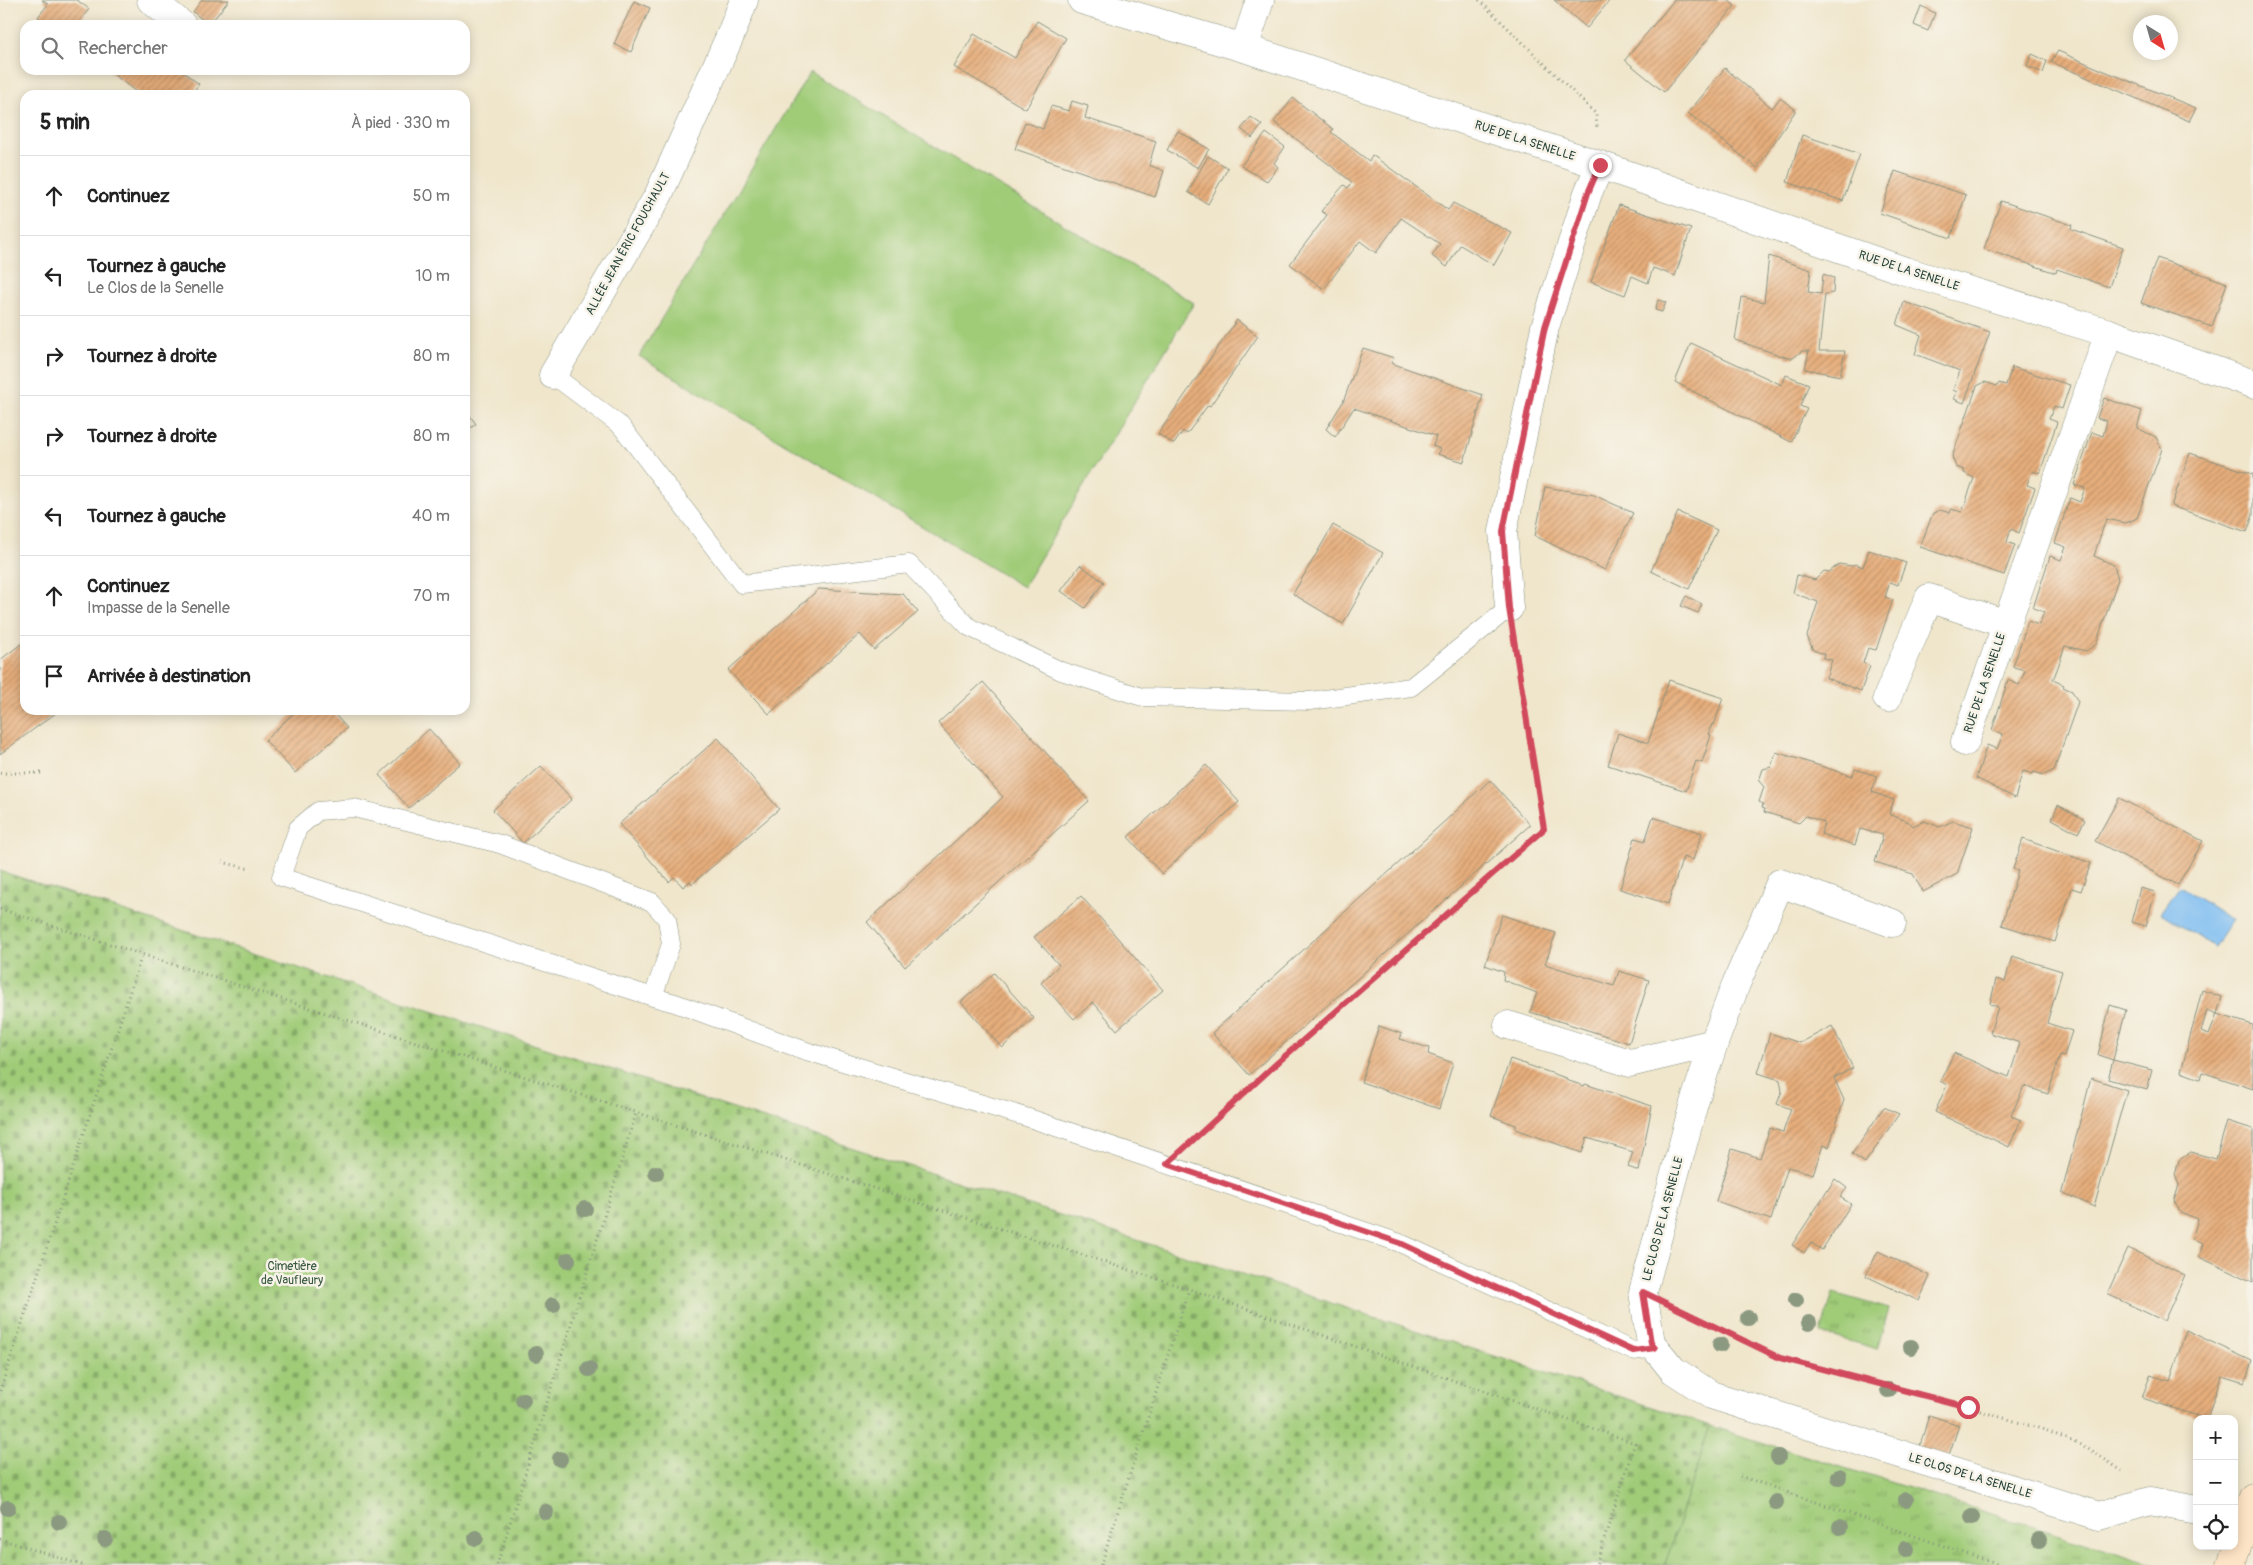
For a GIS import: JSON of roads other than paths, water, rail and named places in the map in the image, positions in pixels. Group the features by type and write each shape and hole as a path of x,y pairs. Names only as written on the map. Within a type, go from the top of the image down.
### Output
{"main road":[{"path":"2232,1565 2239,1526 2253,1497"}],"street":[{"path":"151,0 176,20"},
{"name":"ALLÉE JEAN ÉRIC FOUCHAULT","path":"553,375 658,196 744,0"},
{"name":"RUE DE LA SENELLE","path":"1082,0 1244,48 1600,165 1904,271 2109,334 2253,384"},
{"path":"1244,48 1260,0"},
{"path":"1509,608 1503,531 1545,327 1588,193 1600,165"},
{"name":"RUE DE LA SENELLE","path":"1965,742 2109,334"},
{"name":"RUE DE LA SENELLE","path":"1887,698 1928,598 2006,624"},
{"name":"LE CLOS DE LA SENELLE","path":"1892,922 1780,883 1736,984 1694,1104 1643,1292 1651,1343 1673,1370 1711,1395 2099,1516 2150,1501 2193,1509"},
{"path":"1508,1025 1630,1062 1714,1044"}],"lane":[{"path":"553,375 621,426 742,584 909,564 969,627 1061,670 1142,697 1310,701 1411,687 1509,608"},
{"path":"653,997 671,944 668,918 652,902 500,844 354,808 318,811 298,828 282,877 653,997 806,1051 1029,1118 1400,1243 1633,1351 1655,1348"}],"water":[{"path":"2180,886 2232,920 2214,947 2161,913"}],"park label":[{"name":"Cimetière de Vaufleury","path":"292,1273"}]}
